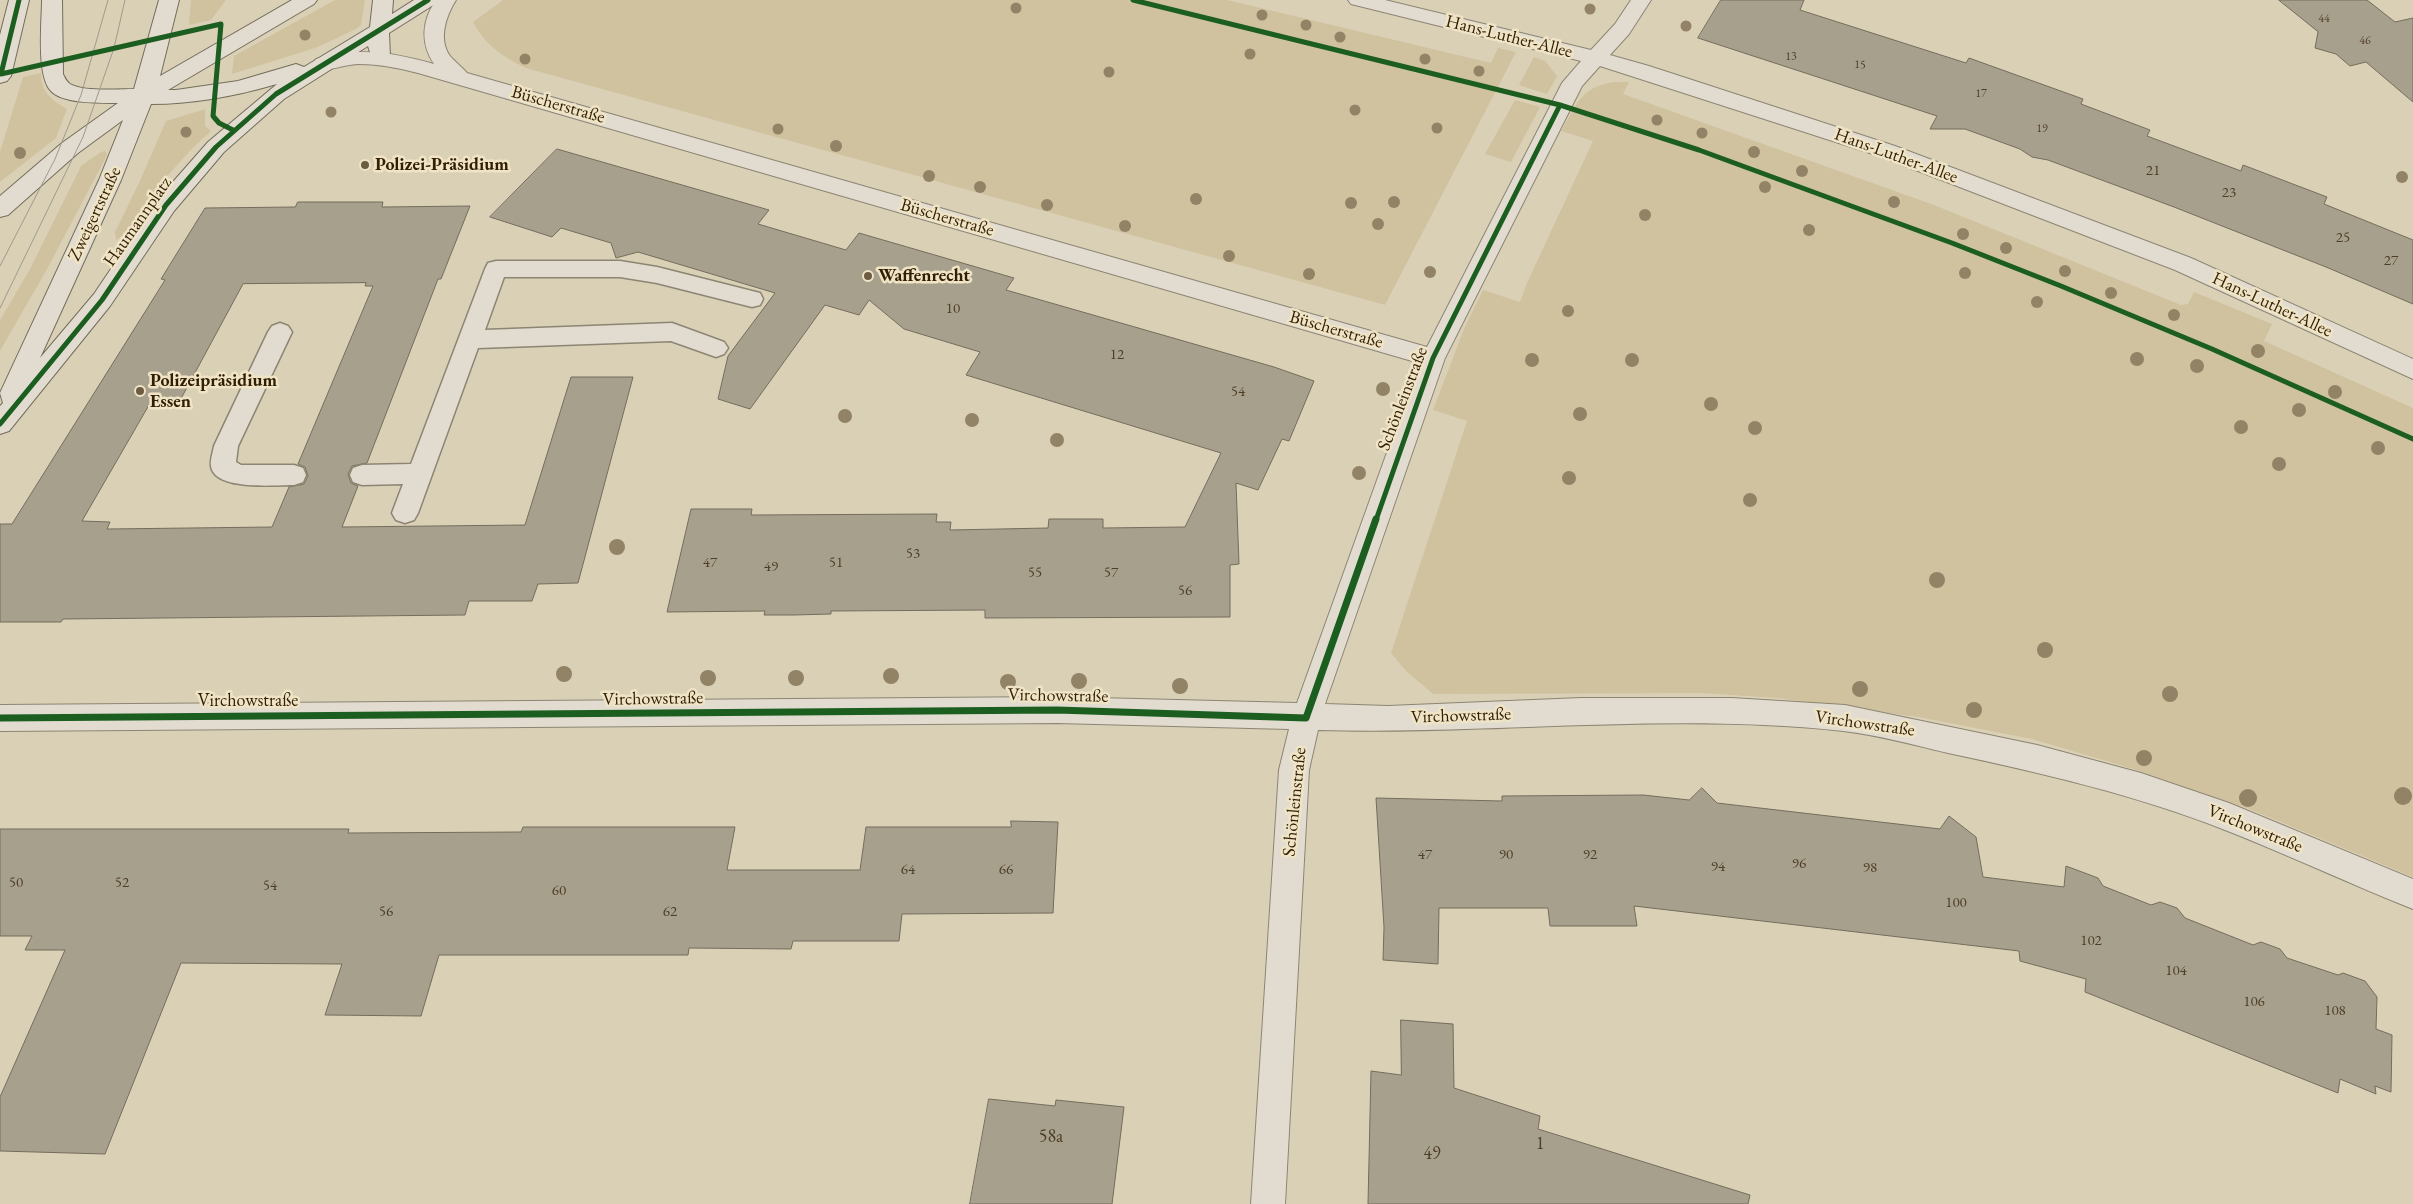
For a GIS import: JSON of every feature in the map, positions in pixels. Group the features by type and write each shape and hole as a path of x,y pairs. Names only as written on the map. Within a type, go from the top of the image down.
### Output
{"street":[{"path":"0,76 19,0"},
{"path":"52,0 53,74 58,86 73,94 176,97 216,92 255,84 323,64"},
{"name":"Zweigertstraße","path":"0,422 61,285 105,194 144,97 162,38 169,0"},
{"path":"0,209 84,137 219,48 307,0"},
{"path":"380,57 378,43 383,0"},
{"name":"Haumannplatz","path":"0,422 102,300 161,212 184,182 216,147 276,94 428,0"},
{"path":"446,0 441,6 433,30 439,55 460,78"},
{"name":"Hans-Luther-Allee","path":"1358,0 1535,42 1642,71 1887,152 2183,264 2413,370"},
{"name":"Schönleinstraße","path":"1268,1204 1294,770 1306,718 1434,358 1560,104 1573,83 1622,29 1641,0"},
{"name":"Büscherstraße","path":"323,64 344,58 380,57 460,78 1434,358"},
{"name":"Virchowstraße","path":"0,718 1057,710 1388,719 1619,711 1732,711 1845,718 2037,758 2132,785 2229,817 2413,894"}],"lane":[{"path":"405,513 496,269 620,269 657,275 752,299"},
{"path":"280,332 226,446 223,466 237,475 294,475"},
{"path":"470,339 525,339 672,332 716,348"},
{"path":"362,475 418,474"}],"shaded area":[{"path":"191,0 226,0 211,20 189,25"},
{"path":"335,0 365,0 361,25 318,47 232,74 234,56"},
{"path":"503,0 1227,0 1491,63 1498,48 1516,52 1385,305 526,68 495,50 473,22"},
{"path":"1534,57 1545,61 1557,76 1547,94 1519,85"},
{"path":"41,73 45,91 67,109 56,138 0,182 0,152 23,77"},
{"path":"1629,82 1623,94 1934,205 2181,305 2188,304 2194,292 2272,324 2264,341 2413,408 2413,877 2252,810 2130,768 2032,739 1918,717 1777,698 1701,693 1433,694 1406,671 1391,653 1467,421 1433,410 1464,329 1483,290 1520,302 1593,141 1561,131 1576,105 1587,92 1603,84"},
{"path":"1515,100 1540,107 1511,162 1485,154"},
{"path":"205,109 205,126 211,131 170,173 147,201 130,228 116,240 115,232 166,121"},
{"path":"105,151 107,154 104,161 46,271 0,351 0,320 29,271 81,166"}],"building":[{"path":"1721,0 1804,0 1800,10 1966,63 1969,58 2083,99 2081,104 2150,130 2147,136 2241,171 2243,165 2327,197 2324,204 2413,240 2413,304 2326,267 2174,207 2048,160 2032,157 2020,149 1965,129 1930,129 1937,116 1698,38"},
{"path":"2279,0 2367,0 2395,22 2413,18 2413,102 2366,62 2350,66 2336,54 2315,48 2318,32"},
{"path":"557,149 769,210 758,224 846,250 859,233 1014,278 1006,290 1274,367 1314,381 1289,441 1282,439 1258,490 1236,483 1239,564 1230,565 1230,617 985,618 985,610 831,611 831,614 794,615 764,615 765,611 667,612 691,509 752,509 751,515 937,514 936,522 951,522 950,530 1048,528 1049,519 1103,519 1103,528 1185,527 1221,453 966,375 980,352 904,329 869,300 859,315 825,305 750,409 718,399 728,356 775,293 638,252 616,258 611,243 561,228 552,237 490,217"},
{"name":"Polizeipräsidium Essen","path":"298,202 383,202 382,207 470,206 441,279 438,279 367,463 352,466 348,474 351,483 358,486 342,527 525,525 571,377 633,377 578,583 538,584 532,601 469,601 465,615 63,619 61,622 0,622 0,524 12,524 165,280 161,279 205,208 295,207","holes":["366,283 365,286 373,286 298,464 305,467 308,476 304,484 289,487 272,527 107,529 110,522 82,521 149,405 177,406 243,284"]},
{"path":"1702,788 1717,803 1940,829 1949,816 1976,837 1983,877 2064,887 2066,866 2098,878 2103,886 2151,905 2160,902 2177,908 2185,918 2253,945 2261,942 2280,949 2287,958 2338,975 2343,973 2365,981 2377,997 2376,1029 2392,1035 2391,1092 2375,1086 2376,1094 2340,1079 2338,1093 2085,992 2086,979 2020,961 2019,951 1634,906 1637,926 1550,926 1548,908 1439,908 1438,964 1383,960 1384,927 1376,798 1502,801 1502,796 1643,795 1689,800"},
{"path":"1011,821 1058,822 1053,913 902,914 899,941 793,941 791,949 689,948 688,955 439,955 421,1016 325,1015 342,964 181,963 105,1154 0,1151 0,1097 65,950 25,950 32,936 0,936 0,829 349,829 348,833 521,832 523,827 735,827 727,870 860,870 866,827 1011,827"},
{"path":"1401,1020 1453,1024 1454,1088 1540,1116 1538,1129 1750,1195 1748,1204 1368,1204 1371,1071 1401,1075"},
{"path":"989,1099 1055,1106 1056,1100 1124,1107 1112,1204 970,1204"}],"tram line":[{"path":"0,266 55,159 81,95 108,0"},
{"path":"0,308 83,137 114,48 125,0"}],"cycle path":[{"path":"19,0 1,74 221,24 213,116 219,123 233,130"},
{"path":"0,424 102,300 166,205 216,147 276,94 428,0"},
{"path":"1133,0 1560,105 1699,150 1952,243 2061,286 2212,349 2413,439"},
{"path":"0,718 1057,710 1306,718 1433,358 1560,105"}],"place":[{"name":"Polizei-Präsidium","path":"365,165"},
{"name":"Waffenrecht","path":"868,276"},
{"name":"Polizeipräsidium Essen","path":"140,391"}]}
